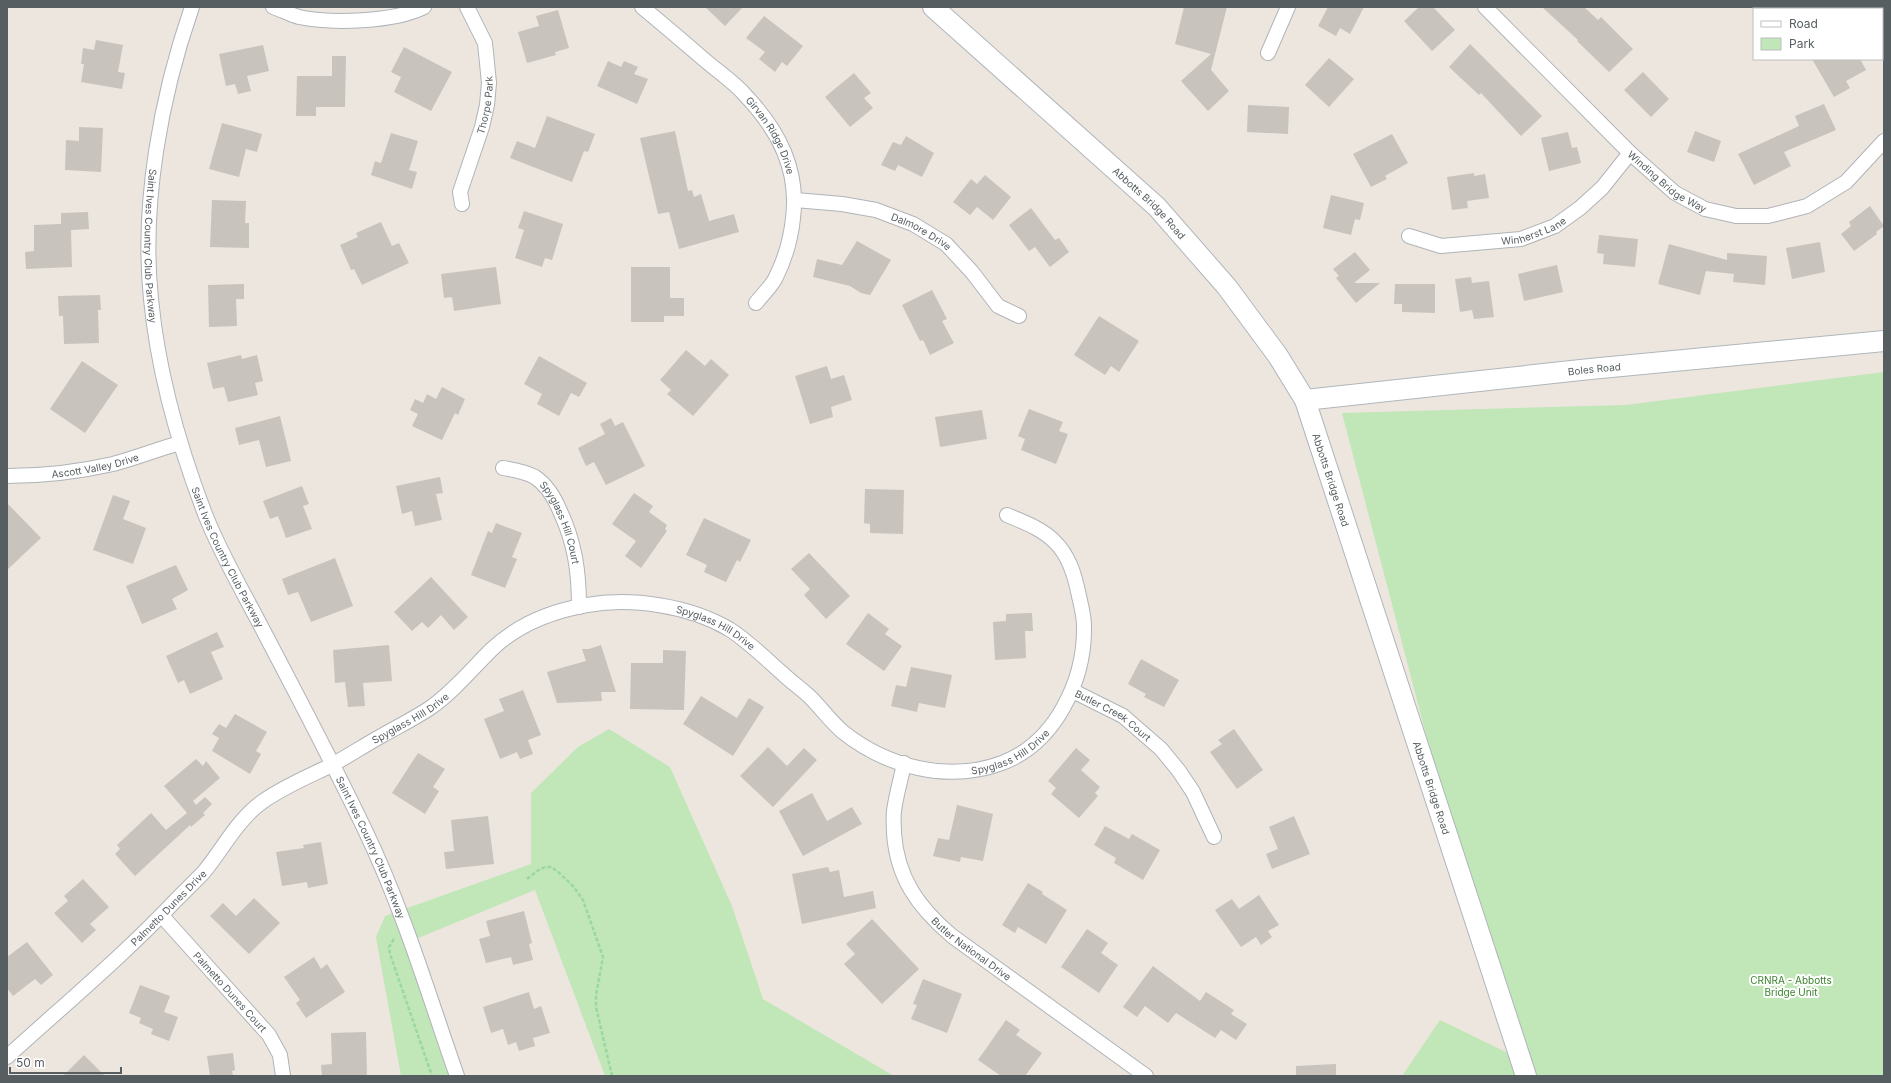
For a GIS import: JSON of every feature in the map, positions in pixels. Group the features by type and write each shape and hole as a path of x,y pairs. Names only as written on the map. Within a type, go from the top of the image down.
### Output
{"main road":[{"name":"Abbotts Bridge Road","path":"933,7 1157,207 1232,293 1278,356 1305,400 1526,1076"},
{"name":"Boles Road","path":"1305,400 1582,370 1884,341"}],"street":[{"name":"Saint Ives Country Club Parkway","path":"192,7 167,91 156,157 150,207 148,255 150,298 157,345 168,395 180,443 212,530 237,582 332,764 366,832 397,900 456,1076"},
{"path":"273,7 299,17 338,21 372,19 397,15 424,7"},
{"name":"Thorpe Park","path":"462,204 460,192 482,127 487,105 489,83 485,43 467,7"},
{"name":"Girvan Ridge Drive","path":"642,7 746,95 766,119 780,141 794,182 795,200 792,226 785,254 776,278 756,303"},
{"path":"1268,53 1288,7"},
{"name":"Winding Bridge Way","path":"1485,7 1630,153 1675,193 1705,210 1736,216 1768,216 1807,206 1846,182 1884,141"},
{"name":"Winherst Lane","path":"1409,236 1441,246 1521,239 1548,229 1555,226 1580,208 1602,188 1630,153"},
{"name":"Dalmore Drive","path":"795,200 842,204 876,210 913,224 946,244 972,272 998,306 1019,316"},
{"name":"Ascott Valley Drive","path":"7,476 44,476 84,470 121,461 180,443"},
{"name":"Spyglass Hill Court","path":"503,468 520,470 536,478 547,488 557,504 568,529 575,553 579,577 579,607"},
{"name":"Butler Creek Court","path":"1007,515 1032,526 1054,540 1069,561 1076,579 1084,624 1082,652 1073,691 1123,716 1161,749 1180,771 1193,792 1214,837"},
{"name":"Spyglass Hill Drive","path":"332,764 430,708 461,682 494,647 520,628 553,612 590,604 633,603 670,607 705,616 731,630 755,650 808,695 842,731 877,753 904,764 934,771 959,772 985,768 1007,761 1027,750 1045,732 1073,691"},
{"name":"Palmetto Dunes Drive","path":"7,1057 162,916 203,872 239,824 259,804 284,788 332,764"},
{"name":"Butler National Drive","path":"904,764 893,813 896,851 901,872 909,889 932,919 952,936 1146,1076"},
{"name":"Palmetto Dunes Court","path":"162,916 269,1034 280,1055 284,1076"}],"path":[{"path":"527,879 537,870 545,867 551,867 558,870 573,886 583,900 603,957 596,995 596,1007 612,1076"},
{"path":"394,939 389,948 390,954 432,1076"}],"green space":[{"name":"CRNRA - Abbotts Bridge Unit","path":"1884,372 1884,1076 1402,1076 1440,1020 1514,1056 1424,727 1342,413 1626,405"},
{"path":"609,729 670,767 732,906 763,999 894,1076 605,1076 535,890 411,941 450,1076 401,1076 376,937 385,916 531,864 531,793 578,747"}],"building":[{"path":"705,7 743,7 725,26"},
{"path":"1184,7 1227,7 1211,70 1229,91 1208,111 1181,81 1211,54 1175,44"},
{"path":"1328,7 1364,7 1350,34 1340,28 1336,36 1318,26"},
{"path":"1419,7 1433,7 1455,30 1432,51 1404,21"},
{"path":"1542,7 1584,7 1598,20 1601,17 1633,49 1609,72 1577,41 1578,40"},
{"path":"558,10 569,48 555,52 556,55 527,63 518,32 539,26 536,16"},
{"path":"764,16 803,46 787,66 782,62 775,72 759,59 765,52 746,38"},
{"path":"96,40 123,45 118,72 125,73 122,89 81,82 84,64 81,64 83,48 94,50"},
{"path":"1470,44 1542,116 1521,136 1481,93 1479,95 1449,67"},
{"path":"263,45 269,71 247,76 251,91 238,94 235,84 226,86 219,54"},
{"path":"404,47 452,72 431,111 394,92 401,77 391,72"},
{"path":"332,56 346,56 345,107 316,107 316,116 296,116 297,76 332,76"},
{"path":"1329,58 1354,79 1329,107 1305,85"},
{"path":"1813,60 1861,60 1866,70 1846,81 1850,88 1834,97"},
{"path":"608,61 621,67 624,61 638,67 634,74 648,79 637,104 597,86"},
{"path":"1643,72 1669,99 1651,117 1624,90"},
{"path":"854,73 871,93 864,98 873,108 850,127 825,97"},
{"path":"1824,104 1836,130 1784,152 1791,166 1754,185 1738,154 1799,126 1795,116"},
{"path":"1248,105 1289,107 1288,134 1247,132"},
{"path":"547,116 595,134 588,152 584,151 572,182 510,158 517,141 535,148"},
{"path":"222,123 262,134 257,152 246,149 239,177 209,169"},
{"path":"79,127 103,128 101,172 65,170 66,140 79,141"},
{"path":"675,131 688,191 692,190 694,197 701,194 709,221 734,214 739,232 679,249 669,212 658,214 640,138"},
{"path":"1695,131 1721,141 1714,162 1687,152"},
{"path":"1568,132 1572,148 1577,147 1581,163 1549,171 1541,138"},
{"path":"391,133 418,141 409,170 417,172 412,189 371,175 375,161 381,163"},
{"path":"1392,134 1408,163 1385,176 1387,179 1371,187 1353,154"},
{"path":"906,136 934,153 922,177 898,165 895,171 881,165 893,142 901,145"},
{"path":"1474,173 1474,176 1485,174 1489,198 1467,201 1468,208 1452,210 1447,177"},
{"path":"985,175 1011,197 993,220 977,207 970,215 953,202 971,179 977,184"},
{"path":"1331,195 1364,203 1360,220 1355,219 1351,235 1323,228"},
{"path":"212,200 246,201 245,223 249,223 249,248 210,247"},
{"path":"1870,206 1884,226 1876,232 1877,234 1854,251 1841,234 1851,226 1849,222"},
{"path":"1031,208 1055,240 1059,238 1069,252 1050,267 1035,247 1029,251 1009,225"},
{"path":"524,211 563,224 552,260 545,258 542,267 515,258 524,230 518,228"},
{"path":"88,212 89,229 71,230 72,267 26,269 25,252 34,251 34,225 61,224 61,213"},
{"path":"381,222 392,246 399,243 409,263 362,285 354,269 351,270 340,245 358,237 356,233"},
{"path":"1599,235 1638,239 1635,267 1603,264 1604,254 1597,253"},
{"path":"857,241 891,260 870,295 861,293 850,286 813,277 817,259 842,265"},
{"path":"1820,242 1825,272 1792,279 1786,248"},
{"path":"1669,244 1727,260 1727,253 1767,256 1765,285 1733,282 1734,274 1706,271 1700,295 1658,284"},
{"path":"1355,252 1370,270 1354,283 1380,283 1356,303 1336,278 1339,276 1333,269"},
{"path":"1557,265 1563,292 1524,301 1518,274"},
{"path":"496,267 501,304 454,311 452,297 444,298 441,274"},
{"path":"631,267 670,267 670,298 684,298 684,316 664,316 664,322 631,322"},
{"path":"1471,277 1472,283 1489,281 1494,317 1474,319 1472,310 1460,312 1455,279"},
{"path":"244,284 244,299 236,299 237,326 209,327 208,285"},
{"path":"1395,284 1435,284 1435,313 1402,312 1402,304 1394,304"},
{"path":"932,290 947,319 942,321 954,343 930,355 923,340 920,341 902,305"},
{"path":"100,295 101,310 98,310 99,343 64,344 63,316 59,316 58,296"},
{"path":"1099,316 1139,341 1119,372 1111,366 1105,375 1074,355"},
{"path":"686,350 705,366 711,359 729,375 693,416 667,394 671,390 660,380"},
{"path":"241,355 242,359 257,355 263,381 255,383 258,395 228,402 224,387 213,389 207,363"},
{"path":"539,356 587,383 579,397 571,393 559,416 537,404 542,394 524,384"},
{"path":"82,361 118,385 85,433 50,409"},
{"path":"827,366 831,379 844,375 852,400 831,407 833,417 810,424 795,376"},
{"path":"442,387 465,399 458,415 455,413 442,440 412,426 418,414 410,410 415,399 423,403 427,394 436,399"},
{"path":"1029,409 1063,422 1059,431 1068,434 1056,464 1021,450 1025,439 1018,436"},
{"path":"982,410 987,439 940,447 935,417"},
{"path":"280,416 291,461 266,467 259,440 239,445 235,428"},
{"path":"611,418 615,426 623,422 645,466 606,485 594,462 586,466 578,448 605,434 600,424"},
{"path":"440,477 443,493 436,494 442,520 415,526 412,511 402,514 396,486"},
{"path":"302,486 309,504 303,506 312,529 286,538 278,516 270,519 263,501"},
{"path":"865,489 904,490 903,534 870,533 870,524 864,523"},
{"path":"634,493 653,506 649,512 667,525 665,529 667,531 641,568 625,556 636,541 612,524"},
{"path":"113,495 130,501 123,519 146,528 133,564 93,550"},
{"path":"7,503 41,538 7,570"},
{"path":"704,518 751,540 740,562 737,560 726,582 704,572 707,565 686,555"},
{"path":"496,523 522,533 512,557 517,559 505,588 471,575 488,531 492,533"},
{"path":"809,553 850,596 826,619 804,595 810,589 791,569"},
{"path":"335,558 353,606 311,622 298,592 288,595 282,579"},
{"path":"176,565 188,590 172,599 177,609 142,624 126,586"},
{"path":"431,577 468,617 454,630 441,615 428,628 422,622 412,631 394,612"},
{"path":"868,613 889,629 885,634 902,646 884,671 846,644"},
{"path":"1032,613 1033,631 1025,631 1026,658 995,660 993,622 1006,621 1006,614"},
{"path":"217,632 224,647 211,652 223,679 190,694 184,680 178,683 166,656"},
{"path":"389,645 392,681 363,683 365,706 348,707 345,682 335,683 333,650"},
{"path":"601,645 616,692 601,692 602,701 557,703 547,672 586,661 582,649 589,649"},
{"path":"663,650 686,651 684,710 630,709 631,663 663,663"},
{"path":"1141,659 1179,680 1164,707 1144,697 1146,694 1128,684"},
{"path":"911,667 952,675 945,708 919,703 917,712 891,706 896,685 906,687"},
{"path":"523,690 541,735 528,740 533,754 520,759 517,752 500,759 484,719 504,711 499,699"},
{"path":"701,696 737,718 749,698 764,707 733,756 683,724"},
{"path":"235,714 267,732 256,751 261,754 250,774 212,751 219,738 212,734 219,724 226,728"},
{"path":"1234,729 1263,770 1237,789 1210,752 1222,744 1218,740"},
{"path":"768,747 787,766 804,748 817,760 773,807 740,776"},
{"path":"1076,748 1090,760 1081,770 1100,787 1095,793 1098,796 1079,818 1051,794 1056,788 1048,781"},
{"path":"418,753 445,769 433,787 439,791 425,814 392,793"},
{"path":"196,759 203,766 206,761 220,778 193,801 196,805 205,797 212,804 203,813 205,815 191,827 190,825 135,876 115,854 120,849 117,845 151,813 166,830 187,813 164,786"},
{"path":"812,793 827,821 852,807 862,824 803,856 779,811"},
{"path":"957,805 993,814 983,861 961,857 960,862 933,856 938,838 949,840"},
{"path":"488,816 494,864 446,869 444,852 454,851 451,820"},
{"path":"1294,816 1310,854 1272,869 1266,854 1278,849 1269,827"},
{"path":"1105,826 1129,839 1132,834 1160,850 1143,880 1114,863 1116,858 1094,845"},
{"path":"321,842 328,884 308,888 307,882 282,886 276,852 304,848 303,845"},
{"path":"828,867 830,872 839,870 844,897 873,891 876,908 802,924 792,874"},
{"path":"83,879 109,907 90,924 96,930 82,943 54,913 68,901 64,896"},
{"path":"1028,883 1067,910 1046,944 1018,927 1015,933 1002,925"},
{"path":"1259,895 1279,925 1268,931 1272,937 1261,945 1256,937 1241,947 1215,910 1232,899 1239,909"},
{"path":"254,898 280,923 249,954 210,916 223,903 236,916"},
{"path":"524,911 532,943 529,944 533,960 513,965 511,957 486,963 479,939 490,936 486,921"},
{"path":"872,919 919,969 882,1004 844,964 855,954 846,944"},
{"path":"1087,929 1108,943 1101,953 1118,965 1099,993 1061,967"},
{"path":"27,942 53,975 41,985 35,979 13,996 7,988 7,957"},
{"path":"314,957 321,969 327,964 345,992 306,1018 296,1003 300,1000 284,977"},
{"path":"1153,966 1200,1001 1206,992 1234,1010 1231,1014 1247,1024 1236,1040 1221,1030 1215,1038 1176,1013 1168,1023 1145,1006 1137,1017 1123,1007"},
{"path":"923,979 962,994 947,1033 911,1019 917,1005 913,1004"},
{"path":"140,985 170,996 164,1012 178,1017 169,1041 151,1034 153,1029 139,1023 141,1018 129,1013"},
{"path":"529,992 534,1009 541,1006 550,1033 533,1038 535,1046 519,1051 516,1042 508,1045 503,1029 491,1033 483,1007"},
{"path":"1006,1020 1020,1030 1016,1035 1042,1053 1025,1076 1001,1076 978,1060"},
{"path":"366,1032 367,1076 322,1076 321,1065 332,1064 331,1033"},
{"path":"233,1053 235,1070 232,1071 233,1076 210,1076 207,1056"},
{"path":"84,1055 105,1076 63,1076"},
{"path":"1336,1064 1336,1076 1296,1076 1296,1066"}]}
